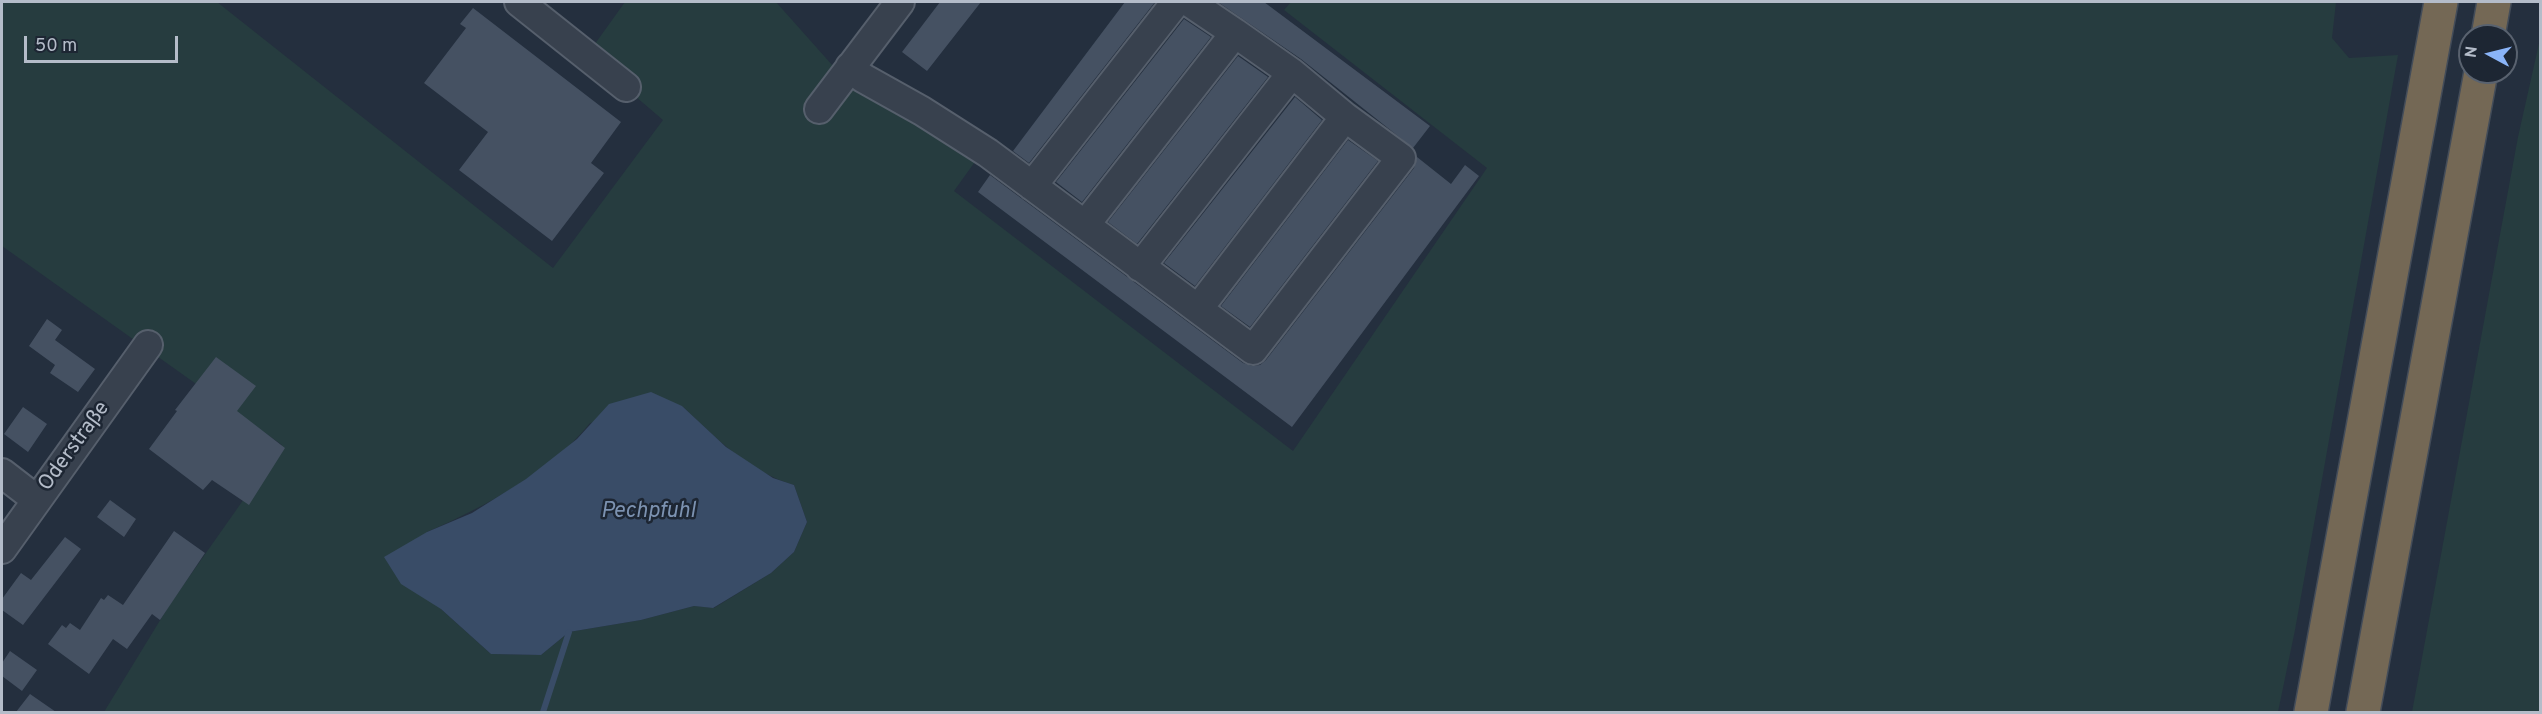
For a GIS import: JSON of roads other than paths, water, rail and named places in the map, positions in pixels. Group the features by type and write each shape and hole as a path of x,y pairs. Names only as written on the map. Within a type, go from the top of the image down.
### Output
{"highway":[{"path":"2311,712 2441,2"},
{"path":"2490,24 2494,2"},
{"path":"2363,712 2479,84"}],"street":[{"path":"519,2 626,87"},
{"path":"819,109 900,2"},
{"path":"1032,186 1176,2"},
{"path":"850,68 988,153 1253,350 1401,158 1345,117 1292,73 1189,2"},
{"path":"1085,225 1235,33"},
{"path":"1140,267 1292,73"},
{"path":"1198,309 1345,117"},
{"name":"Oderstraße","path":"2,549 148,345"},
{"path":"2,474 37,500"}],"water":[{"name":"Pechpfuhl","path":"651,392 682,406 726,447 773,478 794,485 807,522 794,552 771,573 713,608 694,606 641,620 569,632 541,655 491,654 441,609 401,584 384,557 427,532 472,513 526,479 577,439 609,404"}],"waterway":[{"path":"543,712 569,632"}]}
